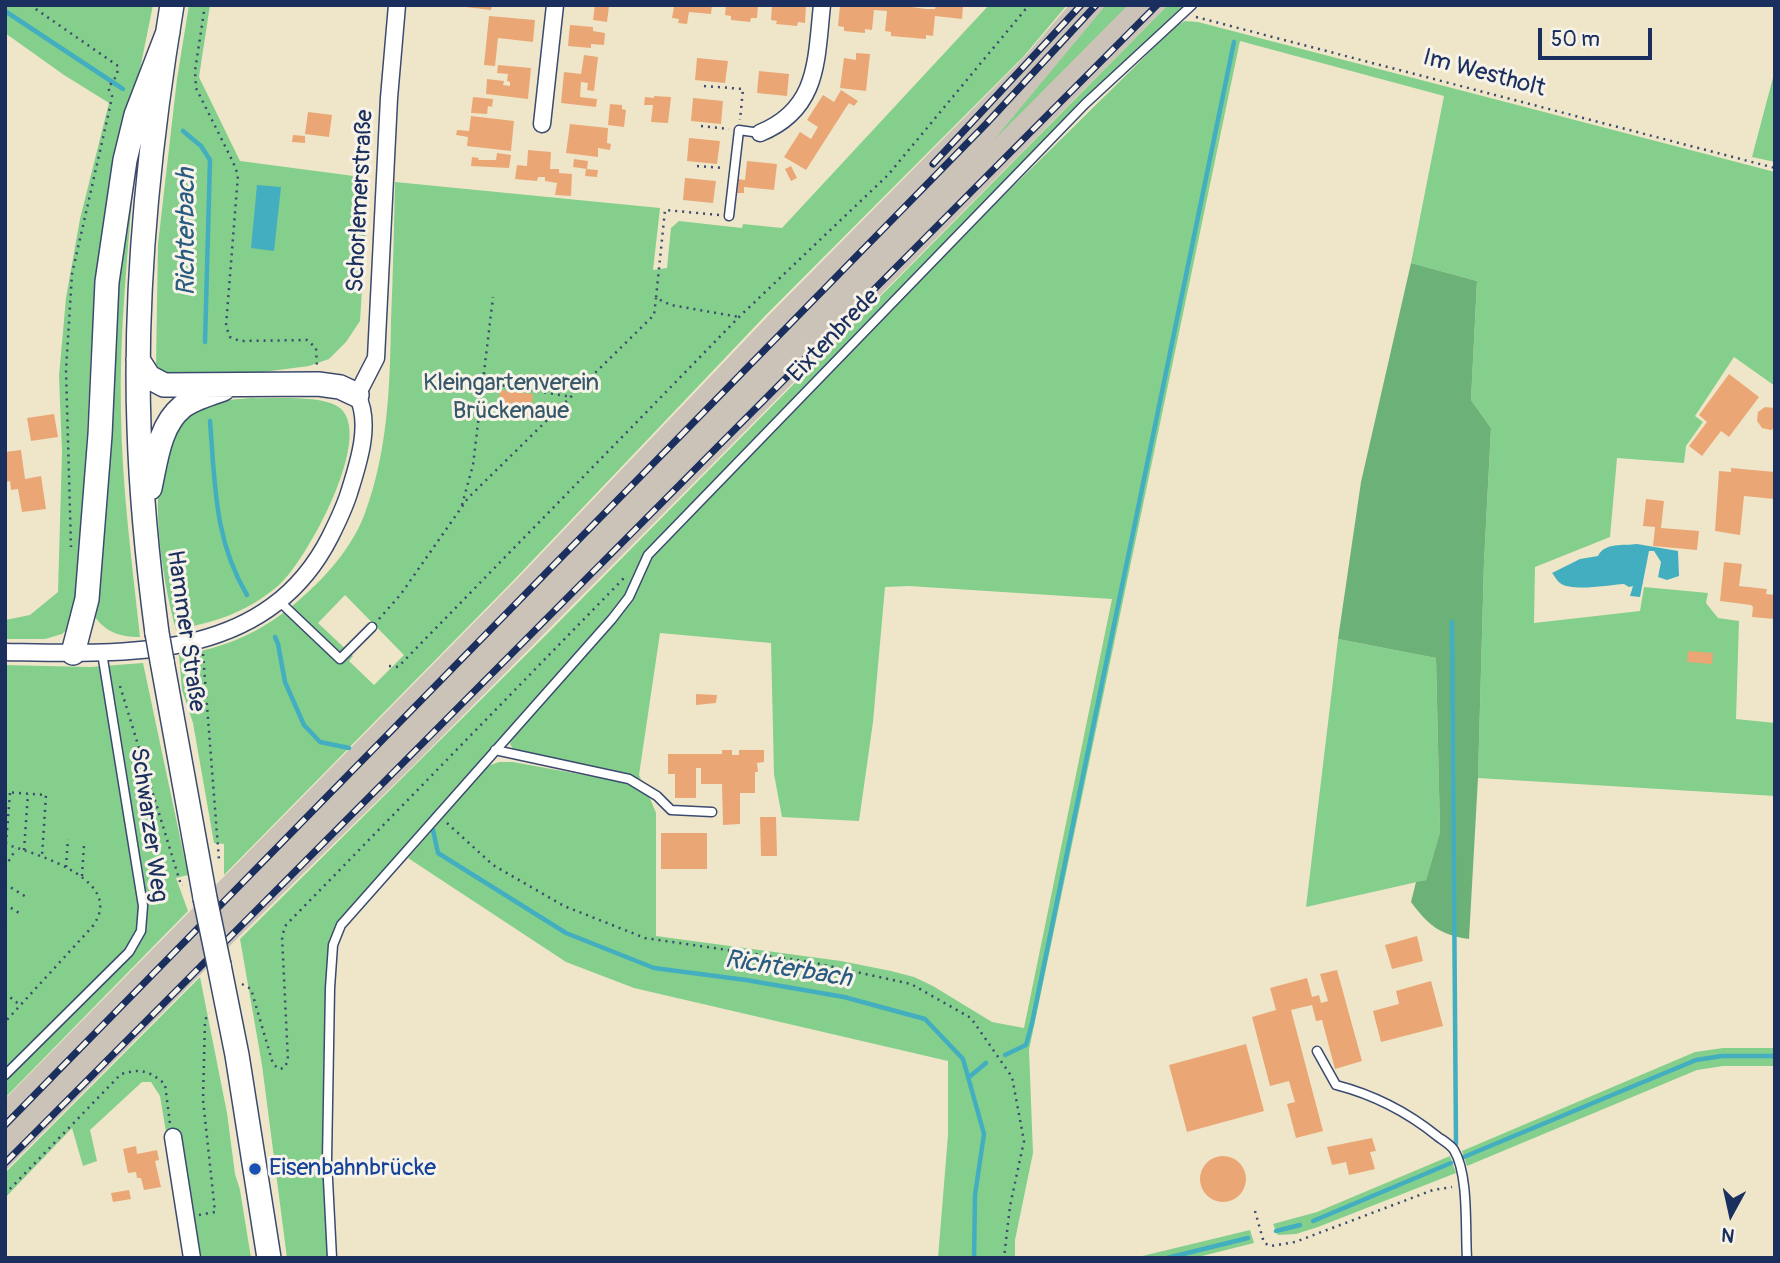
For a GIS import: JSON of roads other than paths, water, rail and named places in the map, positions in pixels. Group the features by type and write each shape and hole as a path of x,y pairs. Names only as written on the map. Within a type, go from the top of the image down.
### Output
{"main road":[{"name":"Hammer Straße","path":"172,5 143,228 138,360 144,515 157,633 205,898 237,1055 269,1258"},
{"path":"74,653 87,598 100,435 107,282 125,160 136,115 168,32"},
{"path":"138,360 149,377 164,385 318,384 340,387 357,395"},
{"path":"144,515 159,448 167,426 183,406 228,386"}],"street":[{"name":"Schorlemerstraße","path":"357,395 376,358 388,98 397,5"},
{"path":"542,124 555,5"},
{"path":"760,133 775,127 790,116 804,100 815,66 822,5"},
{"path":"5,652 102,653 158,649 202,640 242,626 280,602 302,580 320,556 345,507 362,440 364,415 357,395"},
{"path":"173,1137 192,1258"}],"lane":[{"name":"Eixtenbrede","path":"495,750 629,597 648,555 1076,114 1192,5"},
{"path":"729,216 739,130 760,133"},
{"path":"280,602 340,659 372,627"},
{"name":"Schwarzer Weg","path":"5,1074 129,952 141,931 144,906 102,653"},
{"path":"332,1258 327,1160 333,945 341,925 440,816 495,750 629,779 657,796 671,810 712,812"},
{"path":"1317,1051 1336,1085 1392,1104 1453,1148 1460,1167 1467,1258"}],"water":[{"path":"257,185 281,187 274,251 251,248"},
{"path":"1637,544 1678,551 1679,576 1667,580 1658,577 1661,562 1654,551 1649,551 1640,597 1630,596 1633,586 1624,584 1566,586 1552,573 1580,559 1598,556 1605,548"}],"waterway":[{"name":"Richterbach","path":"5,11 123,89"},
{"path":"1005,1055 1026,1045 1032,1023 1234,42"},
{"name":"Richterbach","path":"183,131 201,146 210,160 205,342"},
{"name":"Richterbach","path":"210,421 215,489 222,532 236,574 247,595"},
{"path":"1452,622 1456,1144"},
{"name":"Richterbach","path":"275,637 285,682 304,725 320,742 349,748"},
{"name":"Richterbach","path":"433,830 438,853 566,933 654,968 844,997 925,1019 963,1059 984,1134 975,1195 974,1258"},
{"path":"1459,1159 1696,1060 1722,1056 1775,1056"},
{"path":"968,1078 986,1063"},
{"path":"1313,1221 1451,1163"},
{"path":"1276,1231 1300,1225"},
{"path":"1167,1258 1248,1238"}],"railway":[{"path":"933,164 1081,5"},
{"path":"5,1125 986,124 1096,5"},
{"path":"5,1163 1157,5"}],"place":[{"name":"Eisenbahnbrücke","path":"255,1169"}],"park label":[{"name":"Kleingartenverein Brückenaue","path":"511,398"}]}
